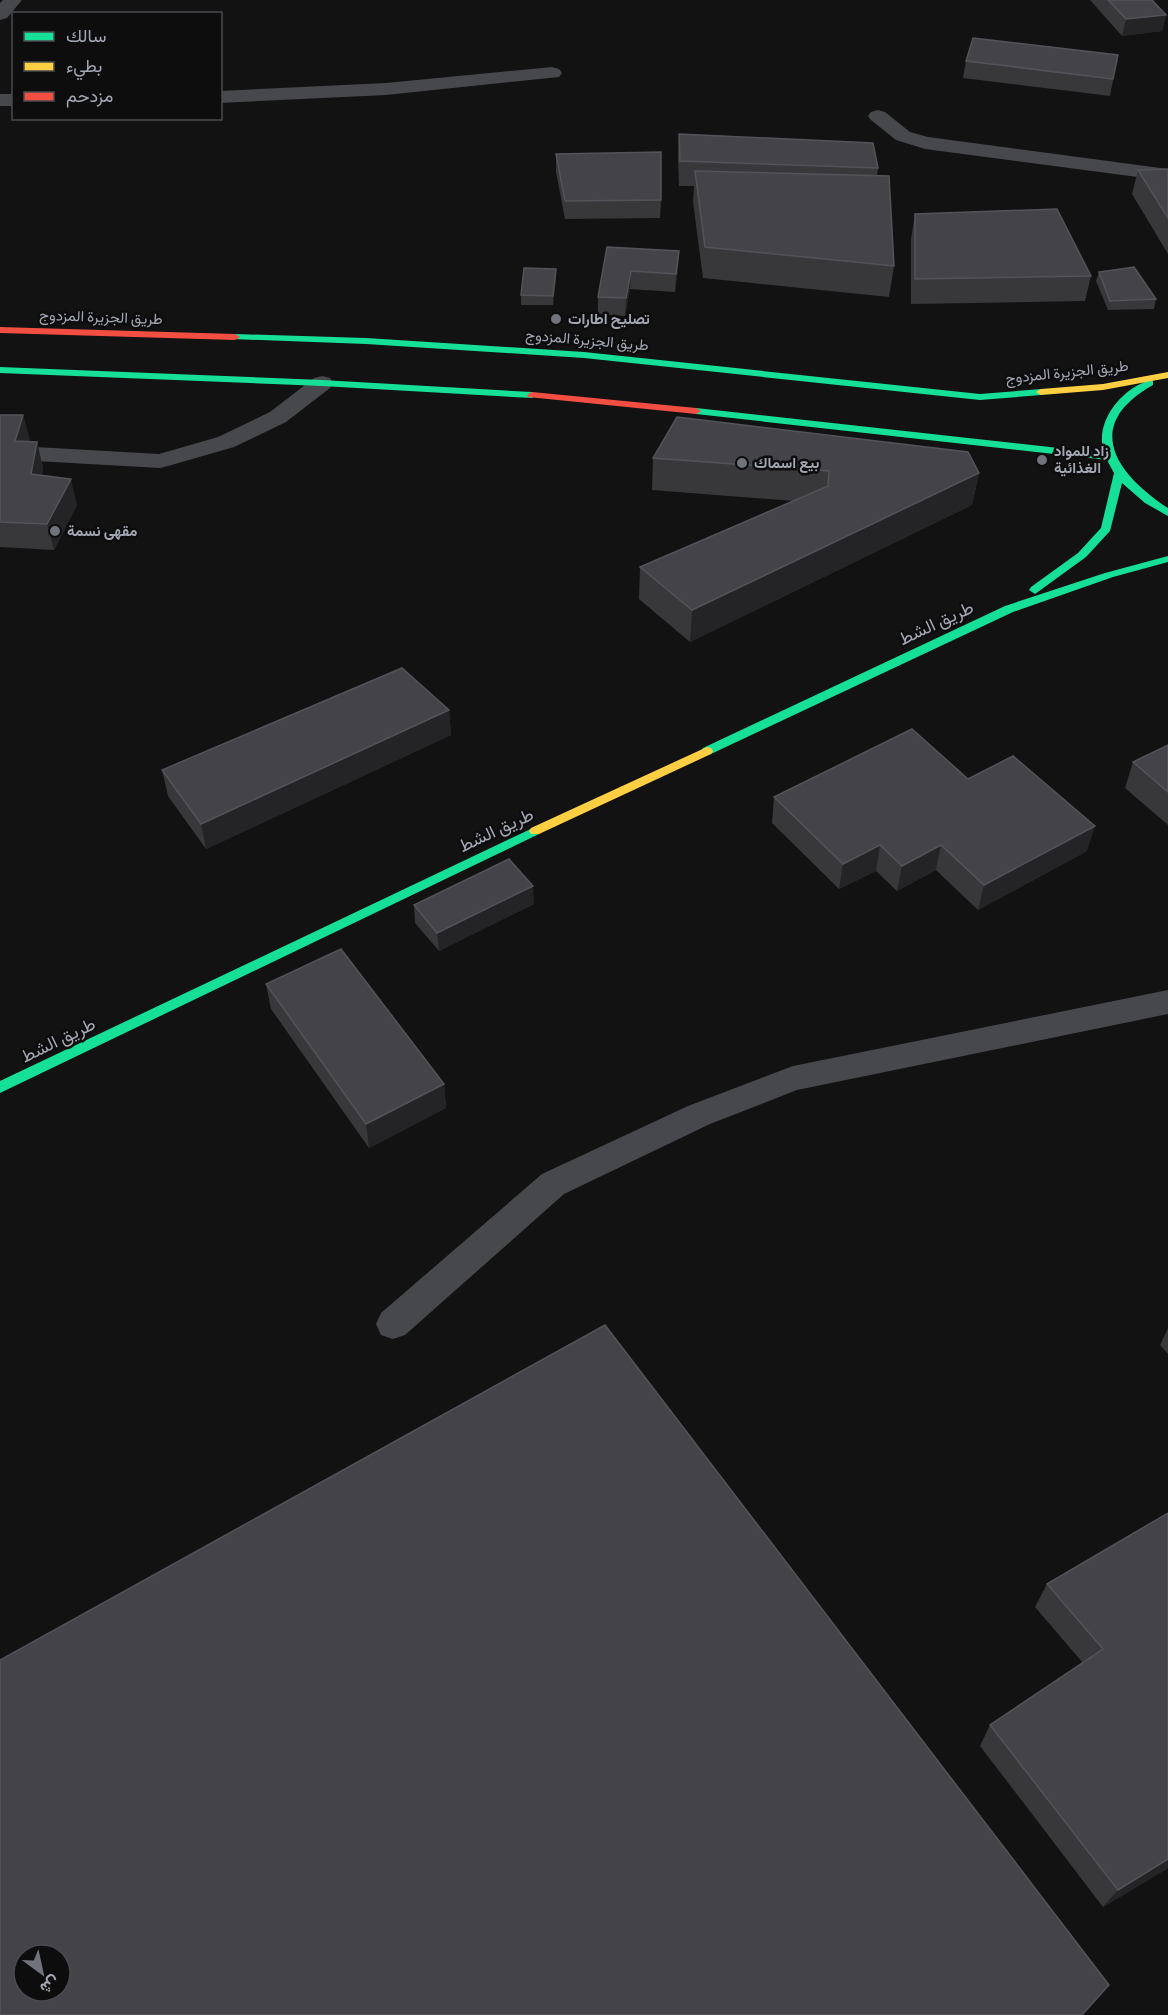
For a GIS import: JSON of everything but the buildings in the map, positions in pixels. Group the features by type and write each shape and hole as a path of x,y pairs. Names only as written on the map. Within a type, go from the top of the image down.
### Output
{"main road":[{"name":"طريق الجزيرة المزدوج","path":"0,330 366,341 502,350 608,358 980,397 1103,387 1168,376"},
{"path":"0,370 322,383 572,397 1109,457"},
{"path":"1168,376 1136,388 1115,408 1105,431 1109,457 1119,474 1142,497 1168,513"},
{"path":"1009,609 1082,555 1106,530 1119,474"},
{"path":"1009,609 1109,575 1168,559"},
{"name":"طريق الشط","path":"0,1087 1009,609"}],"street":[{"path":"0,14 13,0"},
{"path":"222,97 279,96 458,84 552,73"},
{"path":"878,116 903,136 925,143 1168,175"}],"lane":[{"path":"0,452 160,461 226,442 278,417 322,383"},
{"path":"393,1324 553,1184 699,1115 793,1078 1168,1002"}],"traffic: fast":[{"path":"235,337 366,341 584,355 980,397 1041,392"},
{"path":"0,370 322,383 532,395"},
{"path":"1150,383 1137,390 1116,410 1107,435 1108,448 1112,462 1126,481 1168,513"},
{"path":"696,411 1109,457"},
{"path":"1035,590 1082,555 1106,529 1119,474"},
{"path":"707,751 1009,609 1109,575 1168,559"},
{"path":"0,1087 535,831"}],"traffic: slow":[{"path":"1041,392 1103,387 1168,375"},
{"path":"535,831 707,751"}],"traffic: jam":[{"path":"0,330 235,337"},
{"path":"532,395 696,411"}],"place":[{"name":"تصليح اطارات","path":"556,319"},
{"name":"زاد للمواد الغذائية","path":"1042,460"},
{"name":"بيع اسماك","path":"742,463"},
{"name":"مقهى نسمة","path":"55,531"}]}
